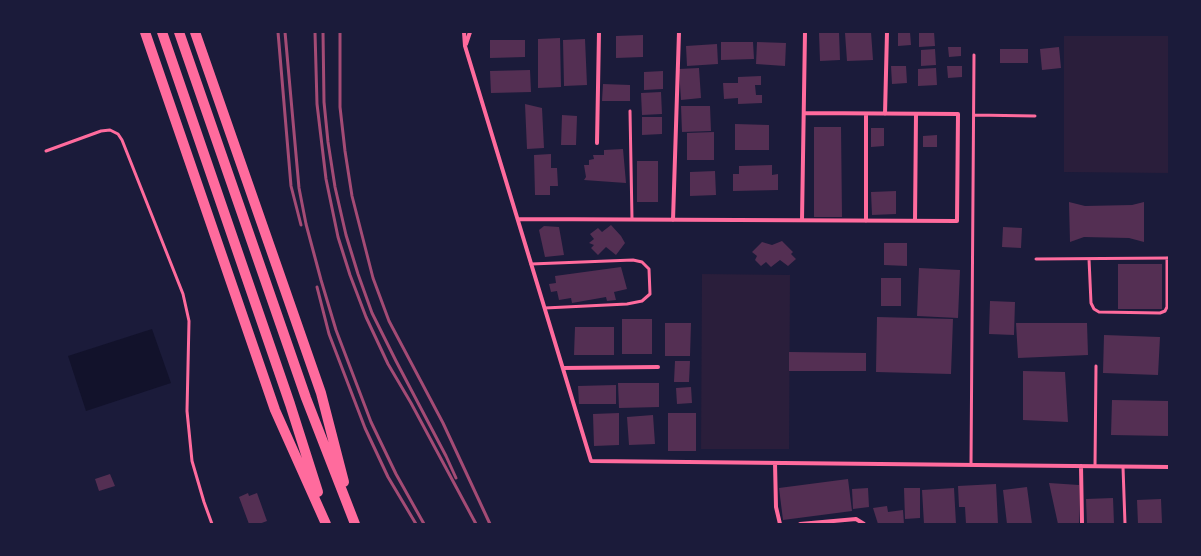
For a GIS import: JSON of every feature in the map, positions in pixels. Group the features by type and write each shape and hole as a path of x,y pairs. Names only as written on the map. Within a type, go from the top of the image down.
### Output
{"main road":[{"path":"145,32 275,410 327,524"},
{"path":"162,32 290,404 327,524"},
{"path":"179,32 306,398 355,524"},
{"path":"195,32 322,392 355,524"}],"street":[{"path":"464,32 465,46 591,461 1169,467"},
{"path":"465,46 470,32"},
{"path":"597,143 599,32"},
{"path":"673,220 679,32"},
{"path":"802,220 805,32"},
{"path":"885,114 887,32"},
{"path":"518,219 957,221 958,114 804,113"},
{"path":"866,114 866,221"},
{"path":"914,221 916,114"},
{"path":"563,368 658,367"},
{"path":"774,463 776,507 780,524"},
{"path":"1081,466 1082,524"},
{"path":"800,524 856,519 864,524"}],"lane":[{"path":"971,465 974,55"},
{"path":"630,111 632,219"},
{"path":"974,115 1035,116"},
{"path":"46,151 100,131 110,130 118,134 122,140 183,294 189,321 187,411 192,461 212,524"},
{"path":"1036,259 1168,258 1167,307 1165,311 1160,313 1099,312 1094,309 1091,303 1089,259"},
{"path":"531,264 633,260 642,262 648,269 650,294 642,302 545,308"},
{"path":"1095,466 1096,366"},
{"path":"1123,467 1125,524"}],"shaded area":[{"path":"1064,36 1169,36 1169,173 1064,172"},
{"path":"702,274 790,275 789,449 701,449"},
{"path":"152,329 171,383 86,411 68,356"}],"building":[{"path":"819,32 839,32 840,60 820,61"},
{"path":"871,32 873,60 847,61 845,33"},
{"path":"898,32 910,32 911,45 898,46"},
{"path":"919,32 934,32 935,46 919,47"},
{"path":"643,35 643,57 616,58 616,36"},
{"path":"560,38 561,87 538,88 538,39"},
{"path":"585,39 587,85 564,86 563,40"},
{"path":"490,40 525,40 525,57 490,58"},
{"path":"721,42 753,42 754,59 721,60"},
{"path":"757,42 786,43 785,66 756,64"},
{"path":"717,44 718,64 687,66 686,46"},
{"path":"948,47 961,47 961,56 949,57"},
{"path":"1059,47 1061,68 1042,70 1040,49"},
{"path":"935,49 936,65 921,66 921,50"},
{"path":"1000,49 1028,49 1028,63 1000,63"},
{"path":"891,66 906,66 907,83 892,84"},
{"path":"947,66 962,66 962,77 948,78"},
{"path":"699,68 701,98 681,100 679,69"},
{"path":"936,68 937,85 918,86 918,69"},
{"path":"530,70 531,92 491,93 490,71"},
{"path":"663,71 663,89 644,90 644,72"},
{"path":"761,76 761,85 755,85 756,95 762,95 762,103 738,104 738,98 724,99 723,83 738,83 738,77"},
{"path":"603,84 630,85 630,101 602,101"},
{"path":"661,92 662,114 642,115 641,93"},
{"path":"525,104 542,108 544,148 527,149"},
{"path":"681,106 710,106 711,131 682,132"},
{"path":"562,115 577,116 576,145 561,145"},
{"path":"642,117 662,117 662,134 642,135"},
{"path":"735,124 769,125 769,150 735,150"},
{"path":"814,127 841,127 842,217 814,217"},
{"path":"871,128 884,128 884,146 871,147"},
{"path":"714,132 714,160 687,160 687,133"},
{"path":"937,135 937,147 923,147 923,136"},
{"path":"623,149 626,183 584,180 586,177 584,165 589,165 589,160 594,159 593,155 604,155 604,150"},
{"path":"551,154 551,168 557,168 558,186 550,186 550,195 535,195 534,155"},
{"path":"637,161 658,161 658,202 637,202"},
{"path":"772,165 772,175 778,174 778,190 733,191 733,174 739,174 739,166"},
{"path":"715,171 716,195 690,196 690,172"},
{"path":"896,191 896,214 872,215 871,192"},
{"path":"1069,202 1085,206 1132,205 1144,202 1144,242 1129,238 1084,237 1070,242"},
{"path":"611,225 625,243 616,255 606,247 598,255 591,248 594,245 589,243 594,239 590,234 598,228 602,232"},
{"path":"544,226 559,227 564,255 545,257 539,230"},
{"path":"1003,227 1022,228 1021,248 1002,247"},
{"path":"782,241 793,252 791,254 796,259 788,266 780,260 771,267 766,262 761,266 755,260 757,256 752,252 762,242 772,245"},
{"path":"884,243 907,243 907,266 884,265"},
{"path":"1118,264 1162,264 1162,309 1118,309"},
{"path":"621,267 627,289 614,292 616,300 607,301 606,297 572,303 571,298 559,300 557,291 551,292 549,284 556,283 555,276"},
{"path":"919,268 960,270 958,318 917,316"},
{"path":"881,278 901,278 901,306 881,306"},
{"path":"990,301 1015,302 1014,335 989,334"},
{"path":"877,317 953,319 951,374 876,372"},
{"path":"622,319 652,319 652,354 622,354"},
{"path":"665,323 691,323 690,356 665,356"},
{"path":"1016,323 1087,323 1088,355 1018,358"},
{"path":"575,327 614,327 614,355 574,355"},
{"path":"1104,335 1160,337 1158,375 1103,373"},
{"path":"789,352 866,353 866,371 789,371"},
{"path":"675,361 690,361 689,382 674,382"},
{"path":"1023,371 1065,372 1068,422 1023,420"},
{"path":"618,383 659,383 659,407 619,408"},
{"path":"616,385 616,404 579,404 578,386"},
{"path":"691,387 692,403 677,404 676,388"},
{"path":"1112,400 1169,401 1169,436 1111,435"},
{"path":"619,413 619,445 594,446 593,414"},
{"path":"668,413 696,413 696,451 668,451"},
{"path":"653,415 655,444 629,445 627,417"},
{"path":"110,474 115,486 99,491 95,479"},
{"path":"848,479 852,511 783,520 779,488"},
{"path":"1049,483 1079,485 1079,524 1058,524"},
{"path":"996,484 998,524 966,524 965,507 959,507 958,486"},
{"path":"1027,487 1032,524 1007,524 1003,490"},
{"path":"868,488 869,507 853,509 852,489"},
{"path":"904,488 920,488 920,518 905,519"},
{"path":"954,488 956,524 924,524 922,490"},
{"path":"248,493 249,496 257,493 267,521 259,524 249,524 239,497"},
{"path":"1113,498 1114,524 1087,524 1086,499"},
{"path":"1161,499 1162,523 1138,524 1137,500"},
{"path":"887,506 888,512 903,510 904,524 878,524 873,508"}],"railway":[{"path":"278,32 291,186 301,225"},
{"path":"285,32 299,188 306,224 321,280 336,330 371,422 396,474 424,524"},
{"path":"315,32 317,104 326,179 338,237 350,275 366,317 388,364 411,403 476,524"},
{"path":"323,32 324,102 328,142 335,187 346,235 372,313 456,478"},
{"path":"340,32 340,107 345,151 352,196 373,278 389,321 443,423 490,524"},
{"path":"317,287 329,334 365,428 388,477 416,524"}]}
